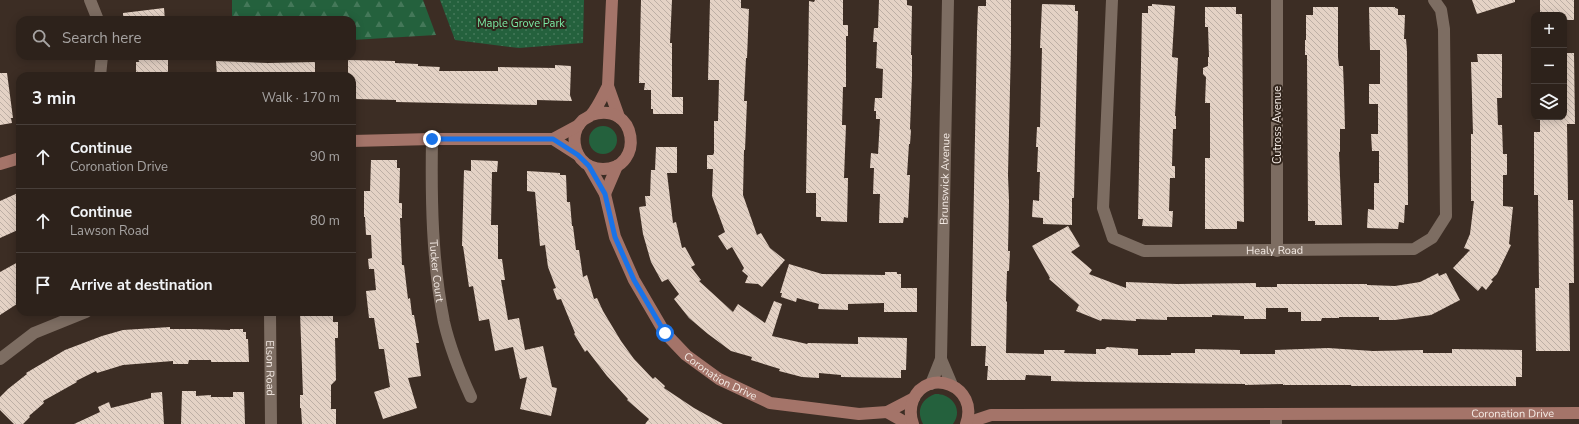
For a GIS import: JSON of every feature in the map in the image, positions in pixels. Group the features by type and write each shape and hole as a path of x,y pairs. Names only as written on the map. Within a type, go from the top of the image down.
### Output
{"street":[{"path":"90,0 96,16"},
{"path":"605,194 616,166 627,156 631,142 631,135 628,128 619,117 608,86 612,0"},
{"name":"Brunswick Avenue","path":"931,384 941,359 948,0"},
{"name":"Healy Road","path":"1112,0 1103,208 1113,238 1144,251 1414,249 1432,238 1446,216 1444,29 1441,10 1434,0"},
{"name":"Cutross Avenue","path":"1277,0 1277,251"},
{"path":"100,72 102,60"},
{"path":"356,141 553,139 579,125 591,115 608,86"},
{"path":"591,115 605,112 619,117"},
{"path":"578,155 574,140 579,125"},
{"name":"Tucker Court","path":"432,139 434,254 445,322 456,363 471,397"},
{"path":"553,139 578,155 589,166 603,169 616,166"},
{"path":"0,164 16,159"},
{"name":"Coronation Drive","path":"589,166 605,194 615,237 634,280 665,333 686,355 720,379 770,403 859,414 887,412 914,398 918,392 931,384"},
{"path":"0,359 34,333 76,316"},
{"name":"Elson Road","path":"270,316 271,424"},
{"name":"Brunswick Avenue","path":"941,359 952,385"},
{"path":"931,384 945,383 959,389 967,401 969,408 967,424"},
{"path":"913,424 910,412 914,398"},
{"path":"967,401 991,415"},
{"path":"887,412 908,424"},
{"name":"Coronation Drive","path":"967,424 991,415 1276,420 1579,414"}],"green space":[{"path":"232,0 423,0 436,35 356,40 356,16 232,16"},
{"name":"Maple Grove Park","path":"440,0 584,0 583,43 519,48 455,40"},
{"path":"603,126 613,130 617,140 613,150 603,154 593,150 589,140 593,130"},
{"path":"935,394 946,396 954,403 957,413 953,424 923,424 920,415 921,406 926,399"}],"building":[{"path":"641,0 672,0 670,43 672,43 672,97 683,97 683,114 653,114 653,109 651,109 651,90 644,90 645,83 639,83"},
{"path":"710,0 741,0 741,8 749,9 744,101 747,101 743,195 757,235 761,233 770,248 785,260 762,287 758,284 745,283 748,276 742,271 744,268 732,247 727,250 718,236 725,232 712,196 713,169 707,169 707,155 713,155 714,153 714,121 718,121 719,80 708,80"},
{"path":"815,0 843,0 843,25 848,25 848,36 846,36 846,87 843,87 842,125 846,125 844,178 848,178 847,222 821,221 821,217 816,217 816,193 806,193 809,1 814,2"},
{"path":"879,0 907,0 907,5 912,6 911,130 907,175 910,175 908,218 904,217 903,223 879,223 880,194 873,194 874,168 870,168 871,153 878,154 880,119 876,119 876,111 874,111 875,98 882,98 883,69 876,68 877,42 873,42 874,28 878,28"},
{"path":"986,0 1011,0 1008,175 1008,251 1010,251 1009,271 1007,271 1006,353 1044,354 1044,350 1065,350 1064,353 1096,354 1096,349 1105,349 1107,347 1138,349 1138,355 1195,353 1195,349 1240,350 1240,354 1275,354 1275,350 1328,348 1373,351 1423,350 1423,353 1452,353 1452,349 1522,350 1522,377 1516,377 1516,386 1351,386 1091,382 1051,381 1051,376 1026,375 1025,380 987,380 988,366 985,366 986,346 971,346 978,6 986,6"},
{"path":"1472,0 1515,0 1515,2 1477,14"},
{"path":"1540,0 1574,0 1574,20 1567,20 1567,12 1540,12"},
{"path":"1042,4 1075,5 1075,11 1078,11 1074,198 1072,198 1072,225 1043,224 1043,218 1032,217 1033,200 1039,201 1040,172 1037,172 1038,147 1036,147 1037,127 1040,127 1042,48 1040,48"},
{"path":"1152,4 1175,6 1172,57 1178,58 1175,116 1176,129 1173,129 1172,166 1175,166 1175,178 1170,178 1169,211 1173,211 1172,227 1142,226 1143,219 1138,219 1142,13 1148,13 1148,6 1152,6"},
{"path":"1205,7 1236,7 1236,14 1242,14 1244,222 1237,221 1237,229 1205,229 1205,158 1210,158 1210,103 1205,103 1206,77 1203,74 1203,68 1208,66 1209,57 1208,27 1205,27"},
{"path":"1313,7 1338,7 1338,57 1339,66 1343,66 1345,129 1340,129 1339,152 1342,225 1315,225 1315,221 1308,221 1307,55 1305,55 1305,40 1306,15 1313,15"},
{"path":"1369,7 1395,7 1398,9 1398,15 1405,15 1404,39 1406,39 1407,51 1408,205 1405,205 1404,223 1399,222 1398,229 1367,228 1368,209 1374,210 1374,183 1379,183 1379,151 1372,151 1371,134 1378,134 1378,104 1369,104 1369,84 1380,84 1380,50 1370,50"},
{"path":"164,8 165,16 123,16 123,13"},
{"path":"1567,53 1574,53 1575,124 1567,124 1568,200 1573,200 1574,283 1569,283 1570,351 1536,351 1535,288 1539,288 1538,195 1534,195 1534,132 1540,132 1540,120 1567,120"},
{"path":"1477,54 1502,54 1502,98 1497,98 1498,125 1502,125 1503,154 1507,154 1507,175 1503,175 1503,206 1513,207 1509,244 1511,245 1497,274 1491,280 1493,281 1486,290 1482,286 1478,291 1453,268 1470,250 1464,248 1470,234 1474,201 1471,201 1471,134 1473,134 1471,62 1478,62"},
{"path":"139,60 168,60 168,72 136,72 136,62 139,62"},
{"path":"348,60 395,61 395,63 440,67 439,71 498,71 498,67 555,68 555,65 571,66 570,95 572,101 537,100 537,105 396,102 396,100 356,99 356,72 348,72"},
{"path":"216,61 268,63 315,62 315,72 217,72"},
{"path":"0,73 7,73 13,118 11,118 12,123 0,125"},
{"path":"656,147 677,147 677,173 667,173 673,223 676,222 682,248 685,247 695,265 691,267 701,280 699,281 733,312 738,304 765,323 774,301 782,304 772,336 807,344 858,344 858,337 907,338 906,370 901,370 901,378 841,377 841,375 819,373 819,378 802,377 779,371 780,369 751,360 752,357 731,351 689,318 674,299 679,294 668,279 662,282 651,262 643,234 639,207 646,206 645,196 650,196 651,170 655,170"},
{"path":"371,160 397,160 397,168 400,168 399,203 402,203 402,218 400,218 402,265 404,265 408,299 410,298 412,315 414,315 419,343 416,343 421,376 408,378 417,408 383,419 374,392 390,387 384,349 379,349 374,318 369,318 366,291 376,290 374,269 369,269 368,259 372,258 371,235 366,235 364,217 364,191 370,191"},
{"path":"471,160 498,161 497,172 492,172 491,225 498,225 498,259 502,259 505,280 501,280 508,320 519,318 525,350 543,346 552,387 557,388 551,416 520,409 527,377 520,379 513,347 495,351 489,319 479,321 473,286 469,287 462,246 464,170 471,171"},
{"path":"527,171 560,173 560,175 566,175 567,202 570,202 576,250 579,250 583,277 587,275 594,299 597,298 621,341 634,359 653,379 655,377 665,386 664,388 694,408 723,424 645,424 649,419 627,400 628,399 607,376 587,350 585,352 574,334 575,333 561,299 557,300 553,289 556,288 548,267 545,245 540,246 535,192 527,191"},
{"path":"16,194 16,231 0,238 0,201"},
{"path":"1068,226 1080,246 1071,252 1092,270 1089,274 1126,288 1126,282 1177,284 1256,283 1256,287 1277,287 1277,284 1367,284 1395,286 1420,282 1438,273 1439,276 1446,273 1460,300 1431,315 1395,320 1379,320 1379,317 1339,317 1322,318 1321,321 1301,321 1301,312 1288,312 1288,308 1266,308 1266,319 1244,319 1244,316 1212,315 1212,317 1167,317 1167,320 1136,319 1136,321 1102,319 1101,321 1076,311 1079,305 1049,279 1050,278 1032,246"},
{"path":"16,263 16,305 0,315 0,272"},
{"path":"789,264 822,274 885,275 885,272 897,272 897,274 901,274 901,288 917,288 917,312 884,312 884,303 848,304 848,310 818,309 819,304 797,298 796,302 781,297 782,293 780,293"},
{"path":"300,316 333,316 333,322 338,322 338,338 335,338 336,380 331,385 331,409 336,409 336,424 302,424 300,395 303,395"},
{"path":"170,327 170,329 243,329 243,332 246,332 246,339 248,339 249,362 211,362 211,360 189,360 188,364 173,364 173,361 123,365 97,373 96,371 76,381 77,382 43,401 44,403 29,416 30,417 23,424 14,424 0,410 0,397 8,389 27,374 26,373 65,350 123,330"},
{"path":"182,391 196,391 196,396 211,395 211,397 233,397 233,392 244,392 245,424 181,424"},
{"path":"162,392 164,424 74,424 100,412 98,407 109,402 111,408 151,398 151,393"}],"route":[{"path":"432,139 553,139 578,155 583,162 589,166 605,194 615,237 634,280 665,333"}]}
